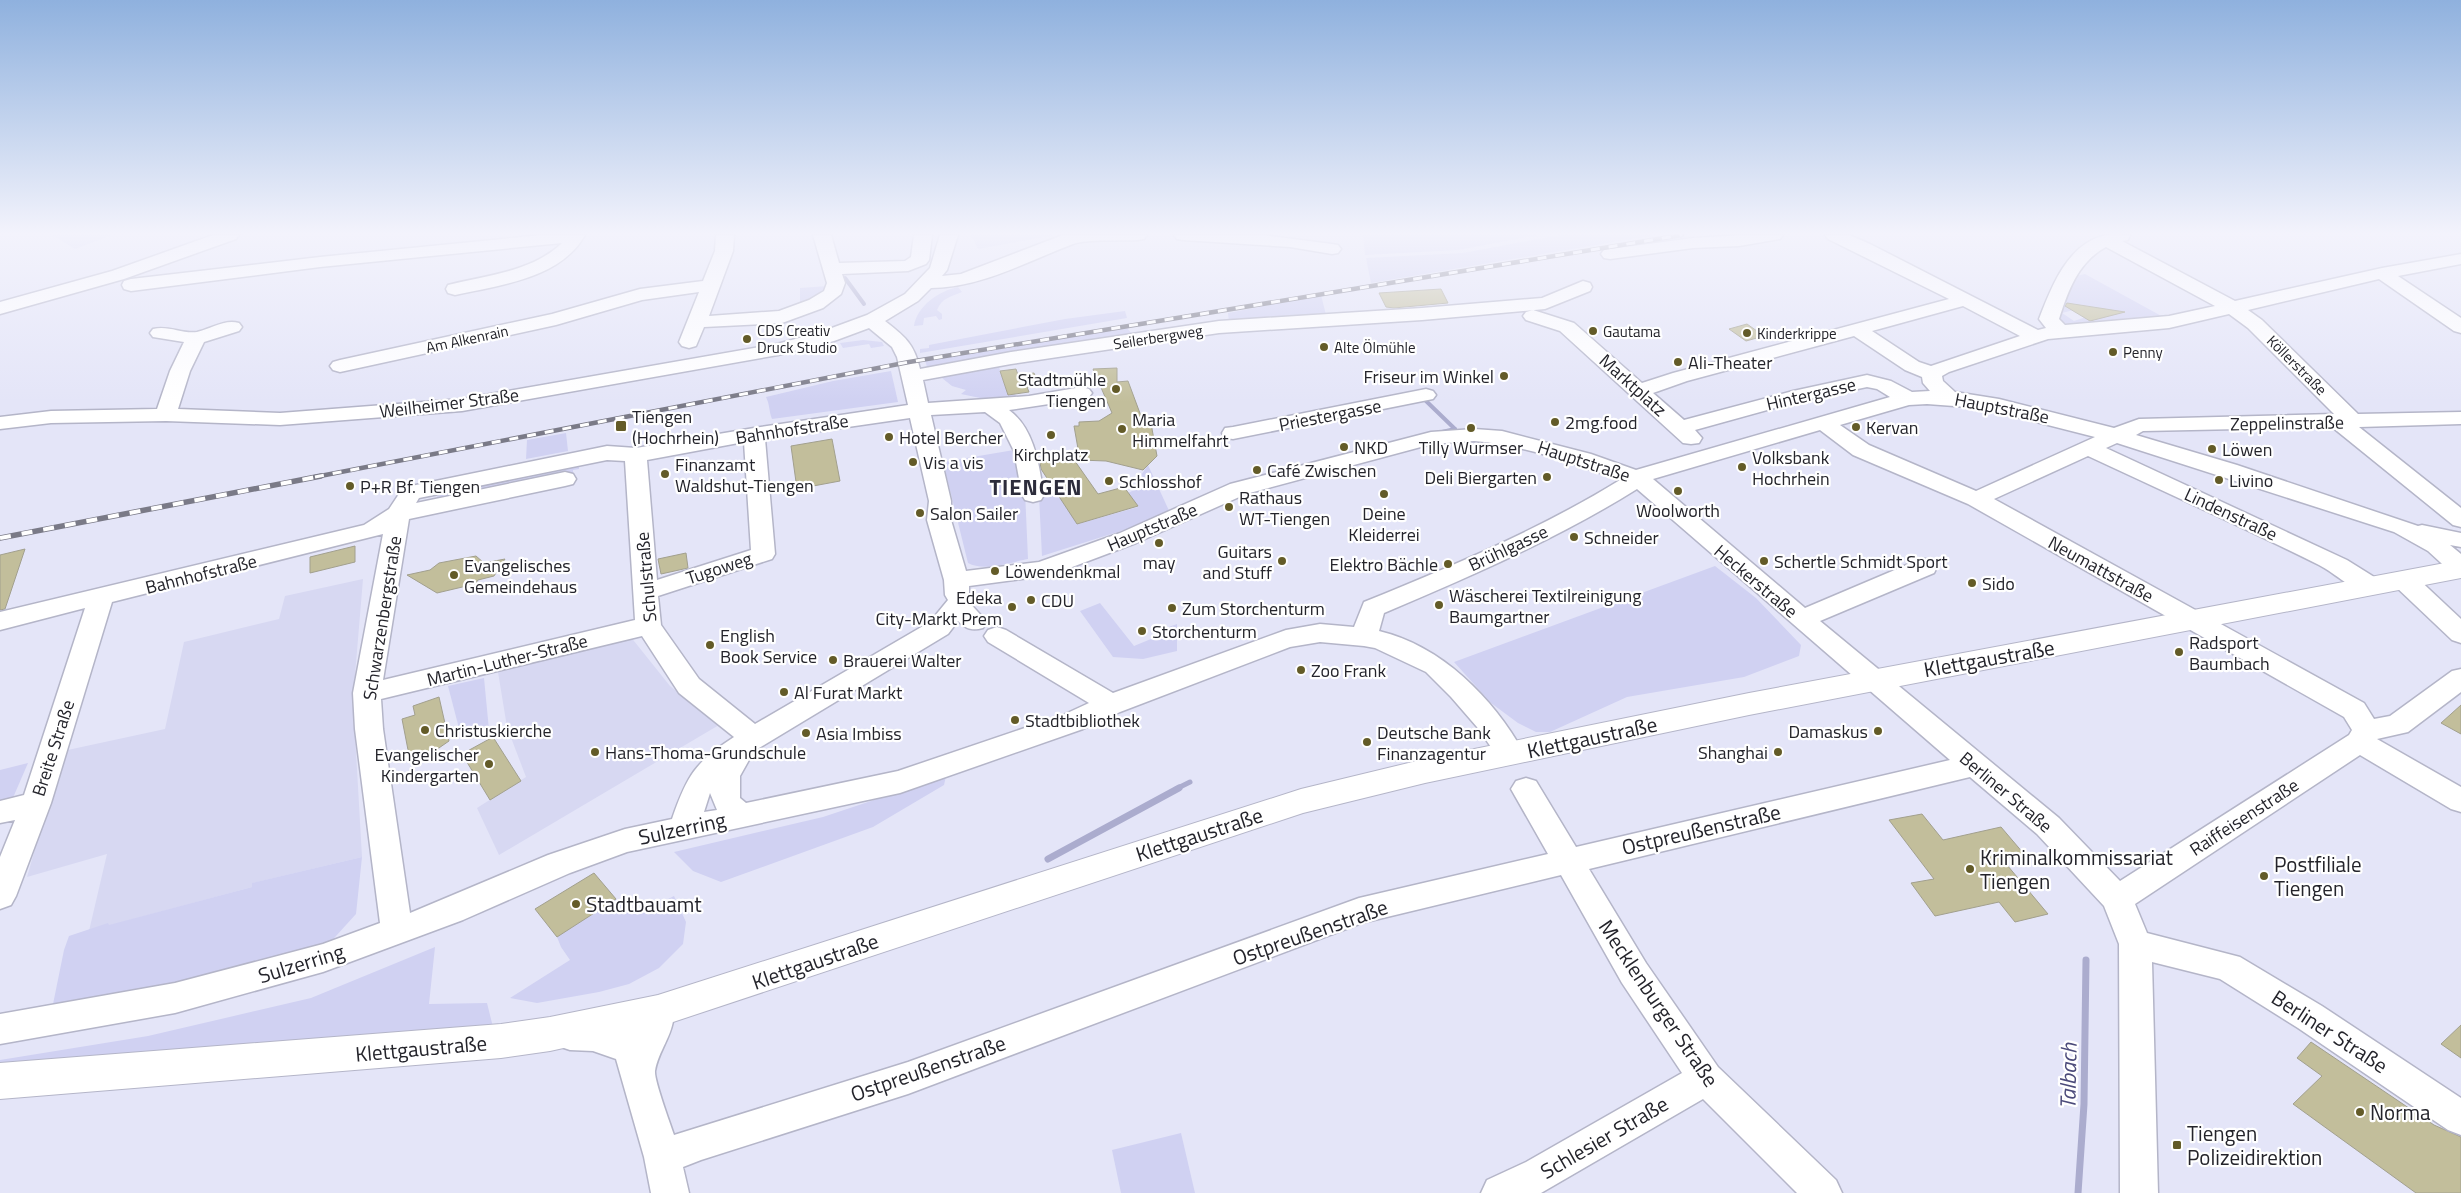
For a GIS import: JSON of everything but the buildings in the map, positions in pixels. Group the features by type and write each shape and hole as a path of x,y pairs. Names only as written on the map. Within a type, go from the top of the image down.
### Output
{"main road":[{"name":"Klettgaustraße","path":"0,1082 336,1056 550,1034 648,1030 736,987 1301,801 1510,753 1749,704 2193,621 2461,568"}],"street":[{"path":"0,308 62,291"},
{"name":"Am Alkenrain","path":"340,366 538,323 640,295 671,291"},
{"path":"689,342 709,291"},
{"path":"696,322 782,317 816,304 832,294 833,291"},
{"name":"Weilheimer Straße","path":"0,423 51,417 166,415 280,419 462,405 763,352 832,336 880,316 920,291"},
{"name":"Seilerbergweg","path":"912,376 1010,358 1064,352 1219,327 1422,314 1545,302 1574,291"},
{"path":"1948,291 2036,336"},
{"path":"2059,291 2050,319 2055,327 2061,331"},
{"name":"Köllerstraße","path":"2203,291 2232,306 2255,324 2347,422 2461,520"},
{"path":"1932,374 1942,368 2036,336 2061,331 2169,322 2302,291"},
{"path":"2408,291 2461,327"},
{"path":"1640,391 1680,377 1966,300"},
{"path":"679,828 696,791 718,761 939,628 963,602 938,520 940,501 912,376 901,344 880,316"},
{"name":"Marktplatz","path":"1533,316 1567,327 1640,391 1707,454"},
{"path":"160,333 196,338 232,327"},
{"path":"1858,330 1912,366 1932,374"},
{"path":"166,415 180,371 196,338"},
{"path":"1932,374 1933,383 1948,397"},
{"name":"Hintergasse","path":"1711,420 1794,397 1867,381 1884,384 1908,399"},
{"path":"919,410 1029,402 1082,393"},
{"name":"Priestergasse","path":"1233,433 1426,395"},
{"name":"Hauptstraße","path":"963,602 1042,569 1128,538 1238,489 1431,438 1474,435 1502,437 1583,459 1639,479 1649,472 1707,454 1824,424 1908,399 1948,397 1971,398 2115,434 2402,527 2436,546 2461,568"},
{"path":"988,404 1009,420 1025,451 1033,495"},
{"name":"Bahnhofstraße","path":"0,622 372,530 398,514 636,459 754,434 919,410"},
{"name":"Zeppelinstraße","path":"1976,499 2115,434 2139,425 2347,422 2461,418"},
{"name":"Marktplatz","path":"1680,428 1711,420"},
{"name":"Neumattstraße","path":"1824,424 1861,450 1976,499 2354,710 2363,736"},
{"name":"Tugoweg","path":"647,591 752,560 763,554 754,434"},
{"name":"Lindenstraße","path":"2088,448 2292,542 2338,565 2370,586"},
{"name":"Bahnhofstraße","path":"398,514 411,492 607,453 636,459"},
{"name":"Schulstraße","path":"636,459 647,591 648,626 689,686 737,723 752,739"},
{"name":"Brühlgasse","path":"1364,637 1373,608 1496,556 1594,506 1639,479"},
{"name":"Heckerstraße","path":"1639,479 1875,681"},
{"name":"Schwarzenbergstraße","path":"397,930 369,729 367,693 398,514"},
{"path":"2402,527 2461,540"},
{"path":"1802,619 1926,568"},
{"path":"2404,580 2461,634"},
{"name":"Breite Straße","path":"0,896 36,803 102,598"},
{"name":"Martin-Luther-Straße","path":"367,693 648,626"},
{"name":"Sulzerring","path":"0,1029 175,998 323,958 452,911 559,864 625,841 900,782 1064,726 1110,705 1286,639 1320,634 1364,637 1382,641 1435,666 1461,690 1487,720 1510,753"},
{"path":"997,636 1027,656 1092,691 1110,705"},
{"path":"2363,736 2398,725 2461,678"},
{"name":"Berliner Straße","path":"1875,681 2048,826 2117,899 2135,944 2139,1193"},
{"path":"2363,736 2461,801"},
{"name":"Raiffeisenstraße","path":"2117,899 2363,736"},
{"path":"741,816 728,804 725,792 726,771 736,755 752,739"},
{"name":"Ostpreußenstraße","path":"662,1156 701,1142 908,1078 1359,911 1566,860 1974,765"},
{"name":"Mecklenburger Straße","path":"1526,789 1634,974 1706,1078 1823,1193"},
{"path":"0,812 36,803"},
{"name":"Berliner Straße","path":"2135,944 2228,968 2310,1017 2461,1118"},
{"path":"648,1030 662,1156 670,1193"},
{"name":"Schlesier Straße","path":"1500,1193 1539,1175 1706,1078"}],"shaded area":[{"path":"800,291 824,291 822,294 800,307"},
{"path":"2065,291 2115,291 2165,318 2067,324 2054,317","holes":["2089,306 2104,311 2074,321 2062,313"]},
{"path":"944,292 962,292 944,300 939,306 937,310 942,314 942,319 939,320 936,316 924,318 923,325 914,326 919,312 924,306"},
{"path":"1321,295 1326,315 1229,322 1228,313"},
{"path":"1125,311 1127,318 920,353 920,349 929,348 929,345 1065,319"},
{"path":"1127,328 1132,334 927,367 925,360"},
{"path":"863,340 882,342 884,346 871,348 869,344 843,348 840,343"},
{"path":"998,364 1008,395 1015,394 1018,400 985,399 961,394 966,390 952,386 937,374"},
{"path":"891,371 898,402 772,419 770,414 766,397 833,381"},
{"path":"566,433 568,451 526,459 527,440"},
{"path":"1014,450 1025,491 1028,559 998,566 974,566 968,563 943,462"},
{"path":"579,464 579,469 573,470 573,473 564,475 563,472 531,479 531,483 524,484 524,480 437,498 437,492"},
{"path":"1148,465 1171,515 1042,556 1039,496 1053,486 1078,524 1138,507 1128,493 1138,488 1135,484"},
{"path":"1715,566 1756,598 1801,645 1799,656 1744,677 1627,697 1550,732 1536,732 1518,723 1491,703 1454,662"},
{"path":"363,579 353,699 362,857 253,883 252,887 89,931 107,854 27,877 63,751 165,729 184,642 279,619 285,596"},
{"path":"1100,603 1134,646 1163,634 1159,626 1162,625 1166,628 1177,624 1177,651 1143,659 1113,657 1080,611"},
{"name":"Hans-Thoma-Grundschule","path":"630,636 670,686 719,725 499,855 477,808 526,777 507,727 497,666"},
{"path":"484,678 489,730 461,736 448,686"},
{"path":"28,763 12,800 0,803 0,770"},
{"path":"946,776 944,785 873,827 721,882 693,871 674,852 823,817"},
{"path":"362,857 356,914 326,947 51,1014 64,950 69,936 108,923 109,925 252,887 252,883"},
{"path":"674,896 686,922 683,944 659,968 629,984 599,992 537,1003 510,998 570,960 557,937 616,899 630,905 637,915"},
{"path":"435,947 429,1004 487,1003 493,1027 0,1075 0,1060 148,1036 311,998"},
{"path":"1181,1133 1195,1193 1121,1193 1112,1150"}],"waterway":[{"name":"Talbach","path":"854,291 864,304"},
{"path":"1425,400 1455,429 1438,433"},
{"path":"1176,789 1190,782"},
{"path":"1048,859 1179,788"},
{"name":"Talbach","path":"2078,1193 2084,1104 2086,960"}],"railway":[{"path":"315,477 909,362 1343,291"},
{"path":"0,538 321,476"}],"place":[{"name":"Gautama","path":"1593,331"},
{"name":"Kinderkrippe","path":"1747,333"},
{"name":"CDS Creativ Druck Studio","path":"747,339"},
{"name":"Alte Ölmühle","path":"1324,347"},
{"name":"Penny","path":"2113,352"},
{"name":"Ali-Theater","path":"1678,362"},
{"name":"Friseur im Winkel","path":"1504,376"},
{"name":"Stadtmühle Tiengen","path":"1116,389"},
{"name":"2mg.food","path":"1555,422"},
{"name":"Tiengen (Hochrhein)","path":"621,426"},
{"name":"Kervan","path":"1856,427"},
{"name":"Tilly Wurmser","path":"1471,428"},
{"name":"Maria Himmelfahrt","path":"1122,429"},
{"name":"Kirchplatz","path":"1051,435"},
{"name":"Hotel Bercher","path":"889,437"},
{"name":"NKD","path":"1344,447"},
{"name":"Löwen","path":"2212,449"},
{"name":"Vis a vis","path":"913,462"},
{"name":"Volksbank Hochrhein","path":"1742,467"},
{"name":"Café Zwischen","path":"1257,470"},
{"name":"Finanzamt Waldshut-Tiengen","path":"665,474"},
{"name":"Deli Biergarten","path":"1547,477"},
{"name":"Livino","path":"2219,480"},
{"name":"Schlosshof","path":"1109,481"},
{"name":"P+R Bf. Tiengen","path":"350,486"},
{"name":"Woolworth","path":"1678,491"},
{"name":"Deine Kleiderrei","path":"1384,494"},
{"name":"Rathaus WT-Tiengen","path":"1229,507"},
{"name":"Salon Sailer","path":"920,513"},
{"name":"Schneider","path":"1574,537"},
{"name":"may","path":"1159,543"},
{"name":"Guitars and Stuff","path":"1282,561"},
{"name":"Schertle Schmidt Sport","path":"1764,561"},
{"name":"Elektro Bächle","path":"1448,564"},
{"name":"Löwendenkmal","path":"995,571"},
{"name":"Evangelisches Gemeindehaus","path":"454,575"},
{"name":"Sido","path":"1972,583"},
{"name":"CDU","path":"1031,600"},
{"name":"Wäscherei Textilreinigung Baumgartner","path":"1439,605"},
{"name":"Edeka City-Markt Prem","path":"1012,607"},
{"name":"Zum Storchenturm","path":"1172,608"},
{"name":"Storchenturm","path":"1142,631"},
{"name":"English Book Service","path":"710,645"},
{"name":"Radsport Baumbach","path":"2179,652"},
{"name":"Brauerei Walter","path":"833,660"},
{"name":"Zoo Frank","path":"1301,670"},
{"name":"Al Furat Markt","path":"784,692"},
{"name":"Stadtbibliothek","path":"1015,720"},
{"name":"Christuskierche","path":"425,730"},
{"name":"Damaskus","path":"1878,731"},
{"name":"Asia Imbiss","path":"806,733"},
{"name":"Deutsche Bank Finanzagentur","path":"1367,742"},
{"name":"Hans-Thoma-Grundschule","path":"595,752"},
{"name":"Shanghai","path":"1778,752"},
{"name":"Evangelischer Kindergarten","path":"489,764"},
{"name":"Kriminalkommissariat Tiengen","path":"1970,869"},
{"name":"Postfiliale Tiengen","path":"2264,876"},
{"name":"Stadtbauamt","path":"576,904"},
{"name":"Norma","path":"2360,1112"},
{"name":"Tiengen Polizeidirektion","path":"2177,1145"}],"district":[{"name":"TIENGEN","path":"1036,487"}]}
